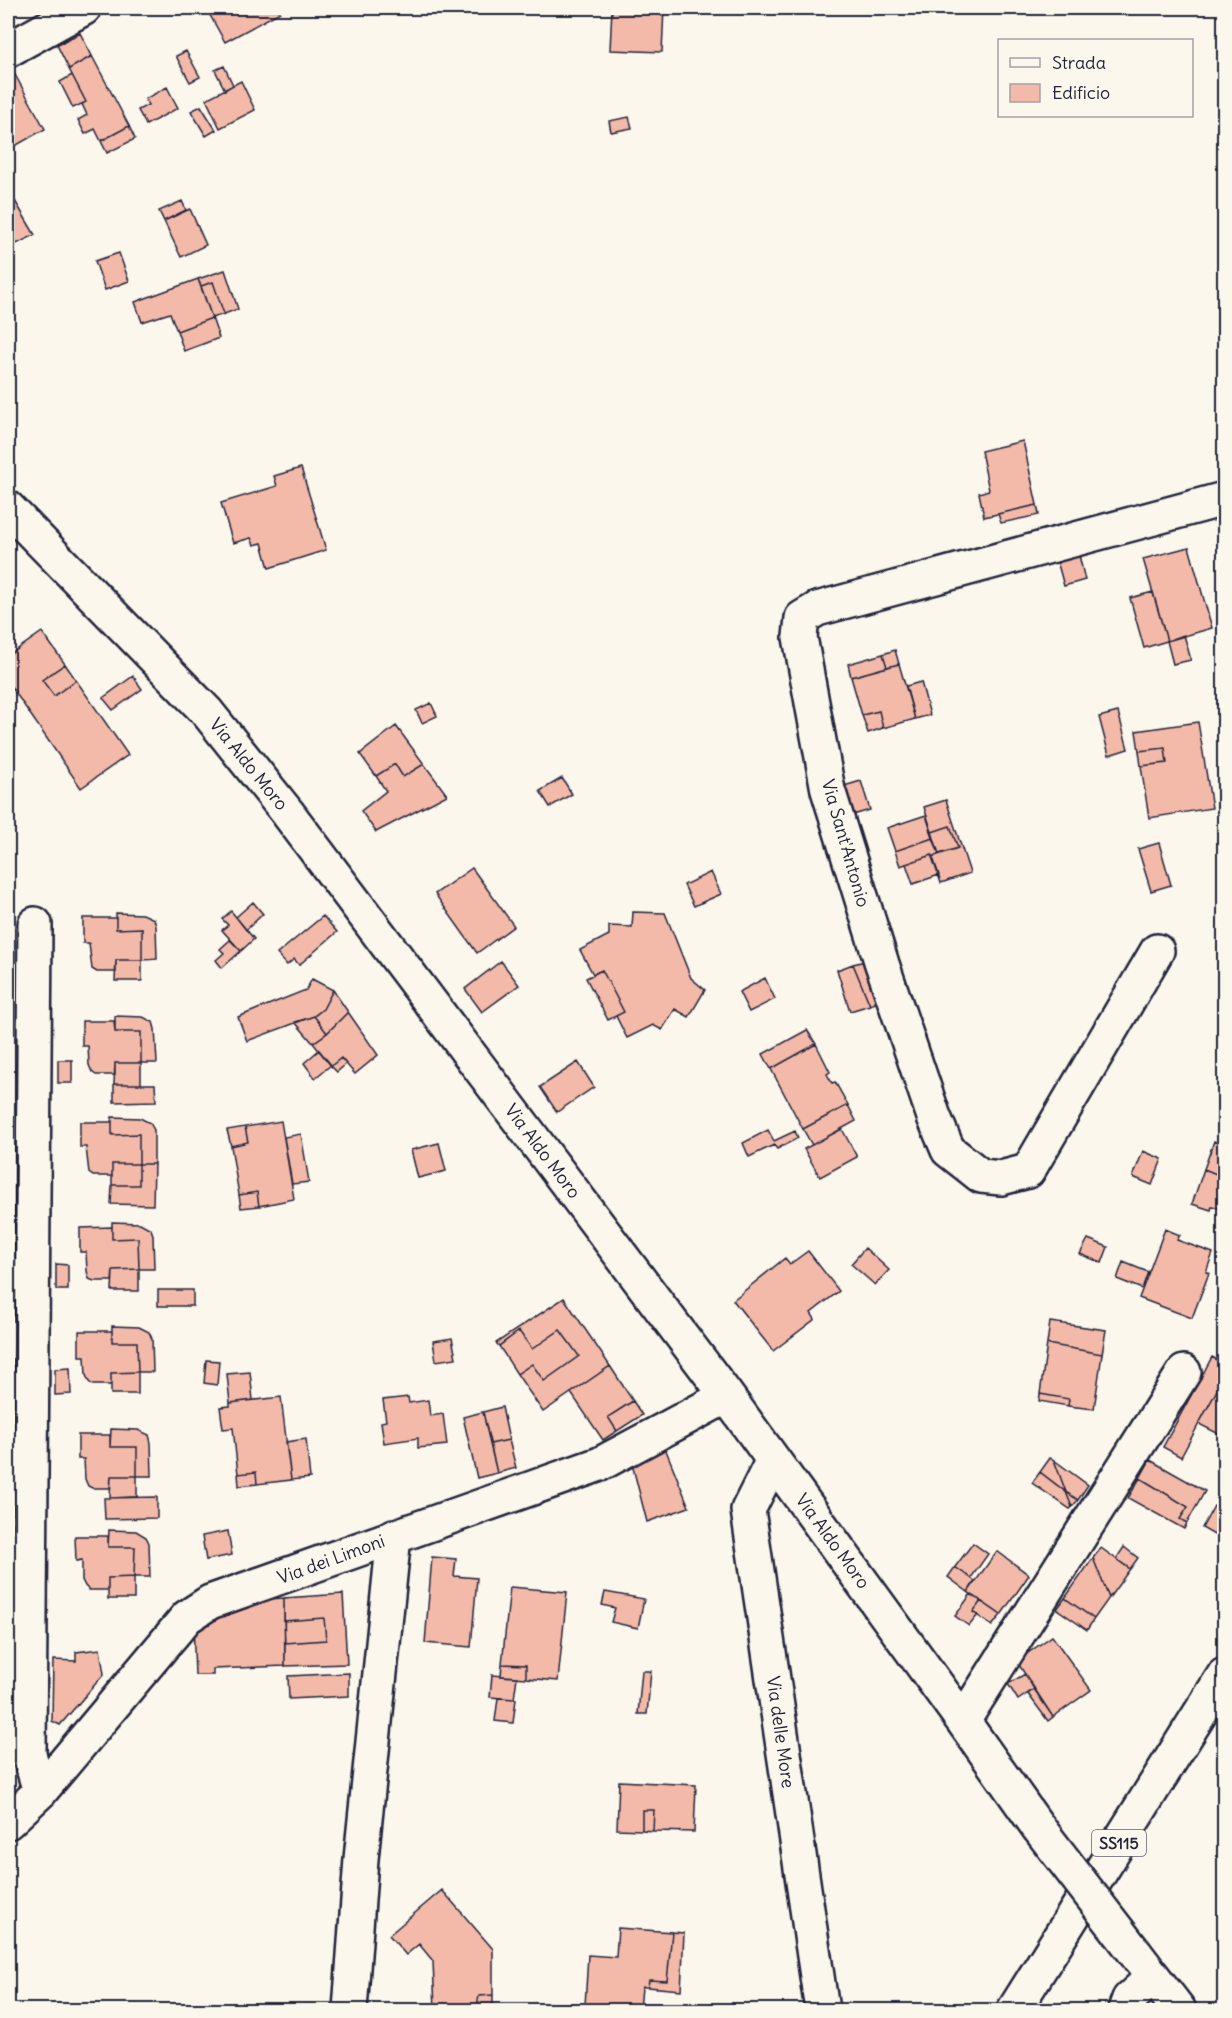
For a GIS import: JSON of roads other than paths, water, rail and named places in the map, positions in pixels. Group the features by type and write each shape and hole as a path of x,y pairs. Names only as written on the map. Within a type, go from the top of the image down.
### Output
{"street":[{"path":"8,50 84,8"},
{"name":"Via Sant'Antonio","path":"1157,951 1028,1171 1001,1178 981,1176 948,1150 934,1117 882,964 828,790 800,637 802,618 817,609 1224,499"},
{"name":"Via Aldo Moro","path":"8,508 207,712 287,812 727,1396 1038,1827 1144,1965"},
{"path":"35,924 29,1754 40,1792"},
{"path":"963,1721 1184,1372"},
{"name":"Via dei Limoni","path":"8,1822 40,1792 187,1617 210,1602 600,1464 727,1396"},
{"name":"Via delle More","path":"773,1460 748,1510 822,2010"},
{"path":"350,2010 361,1859 394,1536"},
{"name":"SS115","path":"1014,2010 1224,1675"},
{"path":"1125,2010 1144,1965 1179,2010"}]}
